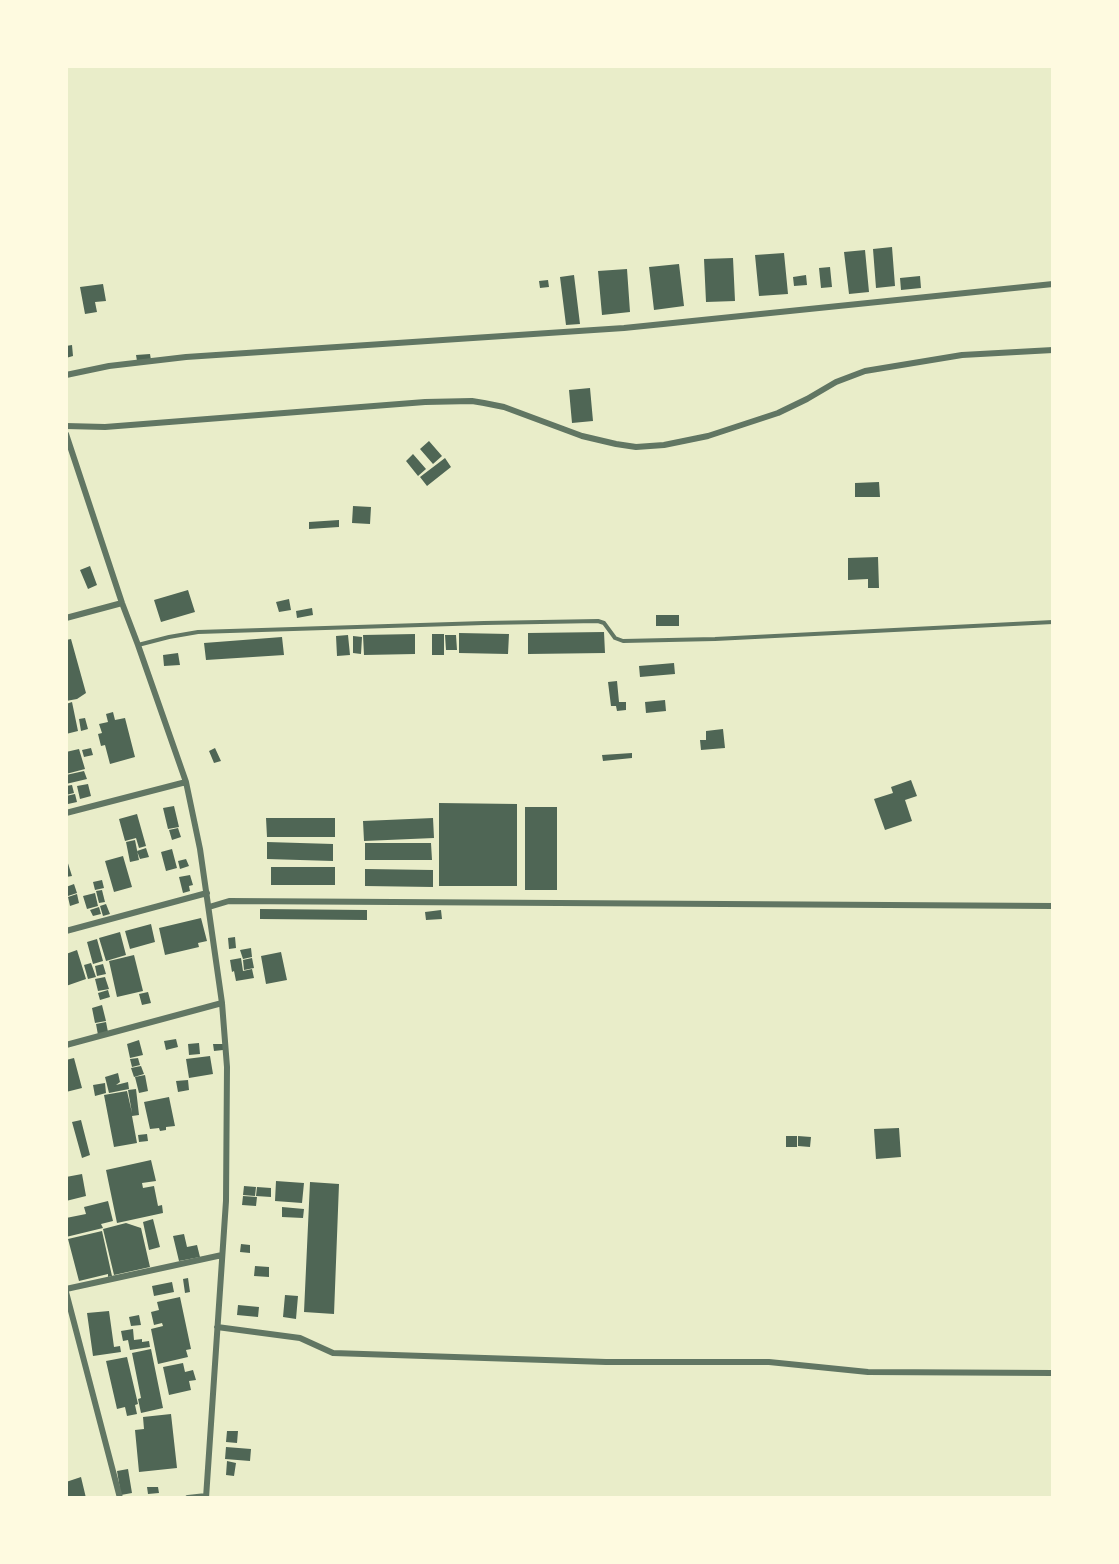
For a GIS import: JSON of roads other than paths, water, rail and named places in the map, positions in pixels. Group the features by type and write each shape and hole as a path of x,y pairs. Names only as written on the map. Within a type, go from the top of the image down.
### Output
{"street":[{"path":"66,375 109,366 186,357 624,328 1053,284"},
{"path":"66,426 105,427 425,402 472,401 504,407 582,436 616,444 636,447 664,446 708,436 778,413 836,382 865,371 962,355 1053,350"},
{"path":"66,434 122,603 186,782 200,849 222,1003 227,1067 226,1201 206,1497 188,1498"},
{"path":"66,618 122,603"},
{"path":"66,813 186,782"},
{"path":"66,931 207,893"},
{"path":"209,907 229,901 1053,906"},
{"path":"66,1045 222,1003"},
{"path":"120,1498 66,1290 222,1255"},
{"path":"217,1328 300,1338 333,1353 606,1362 769,1362 868,1372 1053,1373"}],"lane":[{"path":"138,645 198,632 484,623 598,621 604,623 615,638 623,641 715,639 1053,622"}]}
